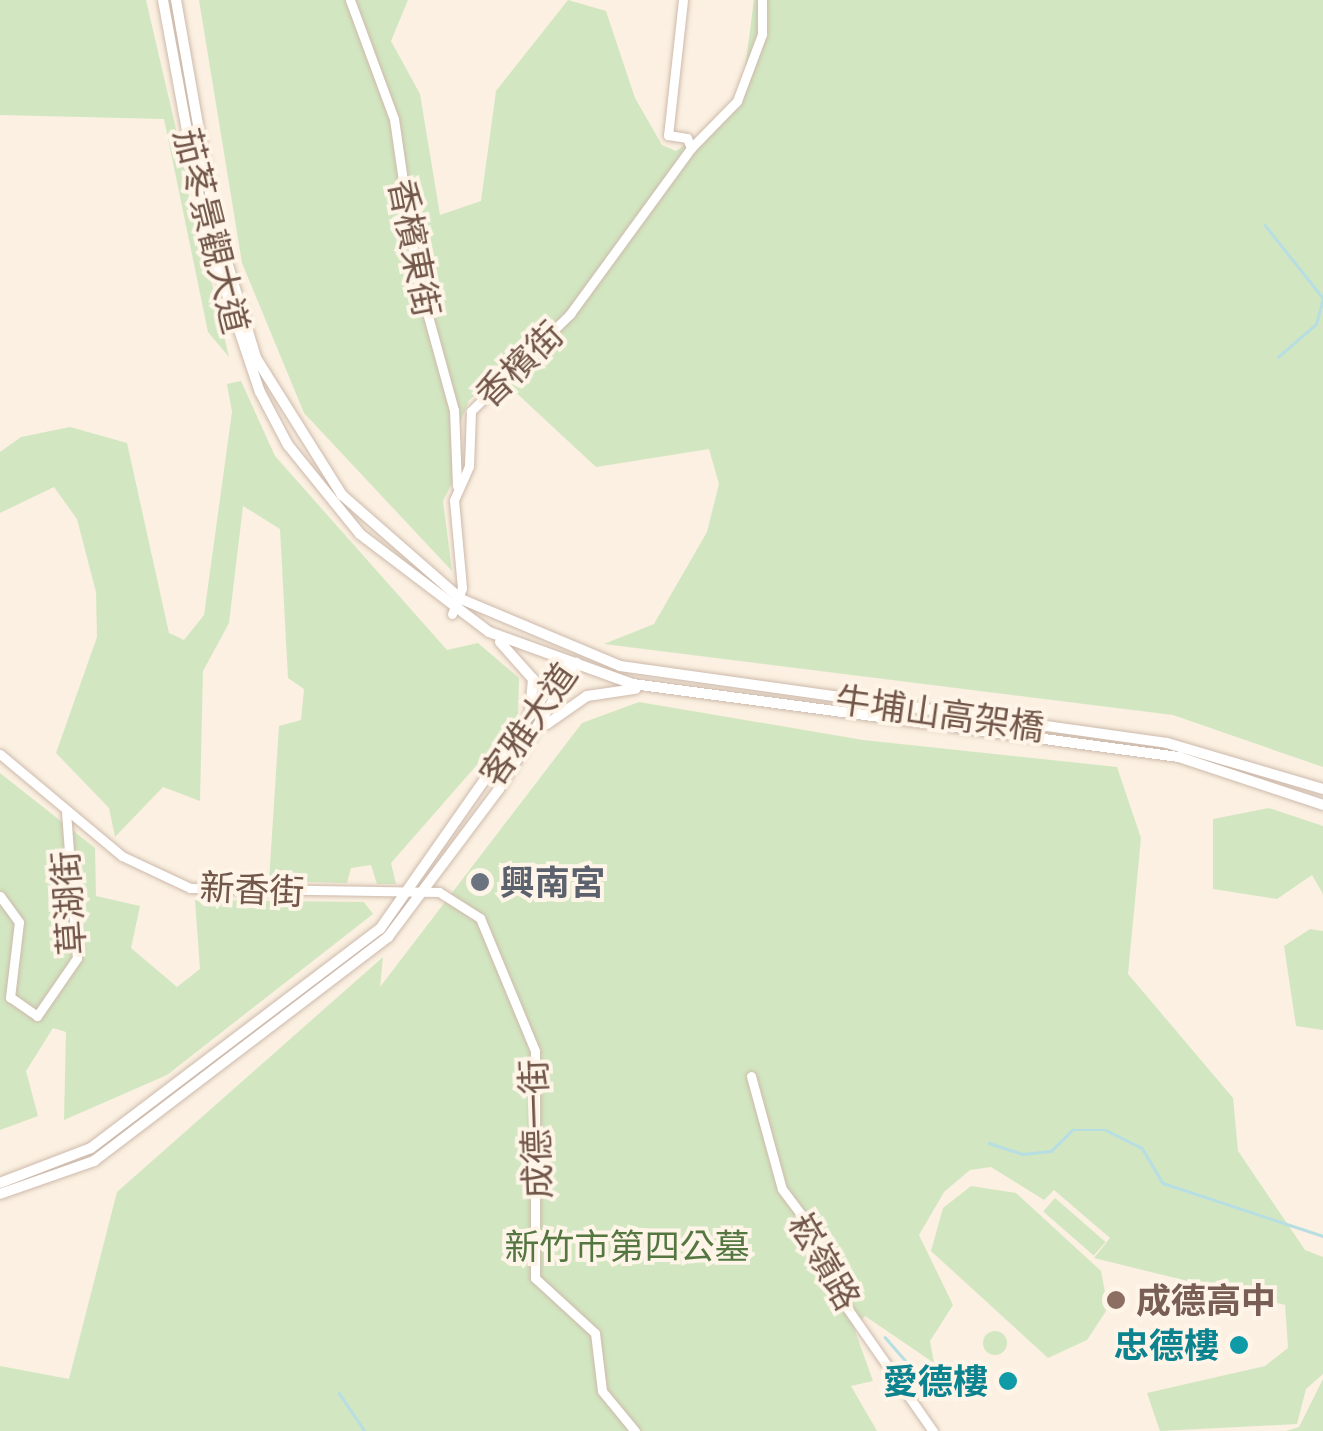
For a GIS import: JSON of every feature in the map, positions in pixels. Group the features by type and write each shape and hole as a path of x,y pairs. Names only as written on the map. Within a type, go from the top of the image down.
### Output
{"street":[{"name":"茄苳景觀大道","path":"163,0 205,229 260,392 288,445 360,534 488,632 570,666 663,689 810,701"},
{"name":"茄苳景觀大道","path":"176,0 216,226 256,358 342,496 456,607 577,652 810,701"},
{"name":"香檳東街","path":"350,0 394,119 417,276 454,410 454,500"},
{"path":"682,0 668,134 687,138 691,148"},
{"name":"香檳街","path":"456,607 454,500 468,466 470,411 509,381 629,245 691,148 738,101 762,34 762,0"},
{"path":"488,632 533,679 529,722"},
{"name":"客雅大道","path":"0,1194 94,1161 348,973 428,890 539,731 577,652"},
{"name":"客雅大道","path":"0,1184 91,1148 330,973 412,892 570,666"},
{"path":"539,731 587,696 663,689"},
{"name":"牛埔山高架橋","path":"810,701 1167,743 1323,789"},
{"name":"牛埔山高架橋","path":"810,701 1179,757 1323,805"},
{"name":"新香街","path":"0,754 122,856 190,888 428,890"},
{"name":"草湖街","path":"0,896 19,922 10,997 37,1016 76,958 66,812"},
{"name":"成德一街","path":"428,890 473,910 508,972 540,1102 536,1278 594,1333 602,1391 635,1431"},
{"name":"崧嶺路","path":"751,1076 782,1189 809,1225 838,1295 934,1431"}],"green space":[{"path":"0,0 146,0 229,357 208,332 164,119 0,115"},
{"path":"199,0 408,0 391,41 420,94 440,215 481,201 496,91 568,0 606,11 635,98 662,145 676,151 740,107 754,0 1323,0 1323,767 1173,715 604,644 654,624 707,532 719,484 709,449 596,467 499,377 469,400 459,426 462,464 443,501 452,571 304,413 242,263"},
{"path":"241,381 275,456 447,650 478,643 519,678 518,718 391,863 396,884 377,884 371,865 351,868 347,883 269,881 279,726 301,720 304,689 288,678 280,529 243,506 229,623 203,671 200,801 163,787 115,837 109,808 56,753 97,637 96,592 77,519 54,487 0,513 0,452 21,437 70,427 127,443 169,633 184,640 204,615 232,412 227,384"},
{"name":"新竹市第四公墓","path":"639,702 863,740 1117,767 1141,838 1128,974 1233,1098 1238,1151 1305,1250 1323,1257 1323,1374 1306,1389 1297,1424 1160,1431 1147,1393 1265,1366 1288,1348 1285,1305 1094,1258 1110,1238 1054,1190 1044,1200 991,1167 970,1170 944,1192 919,1235 953,1305 930,1341 934,1363 865,1316 854,1328 873,1381 851,1386 877,1431 0,1431 0,1366 69,1379 117,1192 383,957 380,987 582,723"},
{"path":"0,773 95,848 96,896 140,906 131,948 177,987 200,969 195,900 364,902 373,914 167,1075 64,1120 66,1032 53,1028 26,1071 38,1116 0,1130"},
{"path":"1269,808 1323,826 1323,894 1312,875 1277,899 1213,889 1213,819"},
{"path":"1310,929 1323,931 1323,1030 1296,1026 1284,946"},
{"path":"971,1186 1016,1193 1101,1271 1108,1308 1087,1340 1048,1358 931,1251 943,1208"},
{"path":"1055,1198 1106,1242 1094,1256 1043,1212"},
{"path":"995,1331 1004,1334 1004,1352 995,1355 986,1352 983,1343 986,1334"},
{"path":"1323,1379 1323,1431 1286,1431 1299,1427"}],"waterway":[{"path":"1265,225 1323,298"},
{"path":"1278,357 1316,324 1323,298"},
{"path":"989,1143 1022,1154 1051,1151 1072,1130 1106,1130 1142,1148 1163,1183 1323,1236"},
{"path":"885,1337 909,1365"},
{"path":"339,1393 365,1431"}],"place":[{"name":"興南宮","path":"480,882"},
{"name":"成德高中","path":"1116,1300"},
{"name":"忠德樓","path":"1239,1345"},
{"name":"愛德樓","path":"1008,1381"}]}
